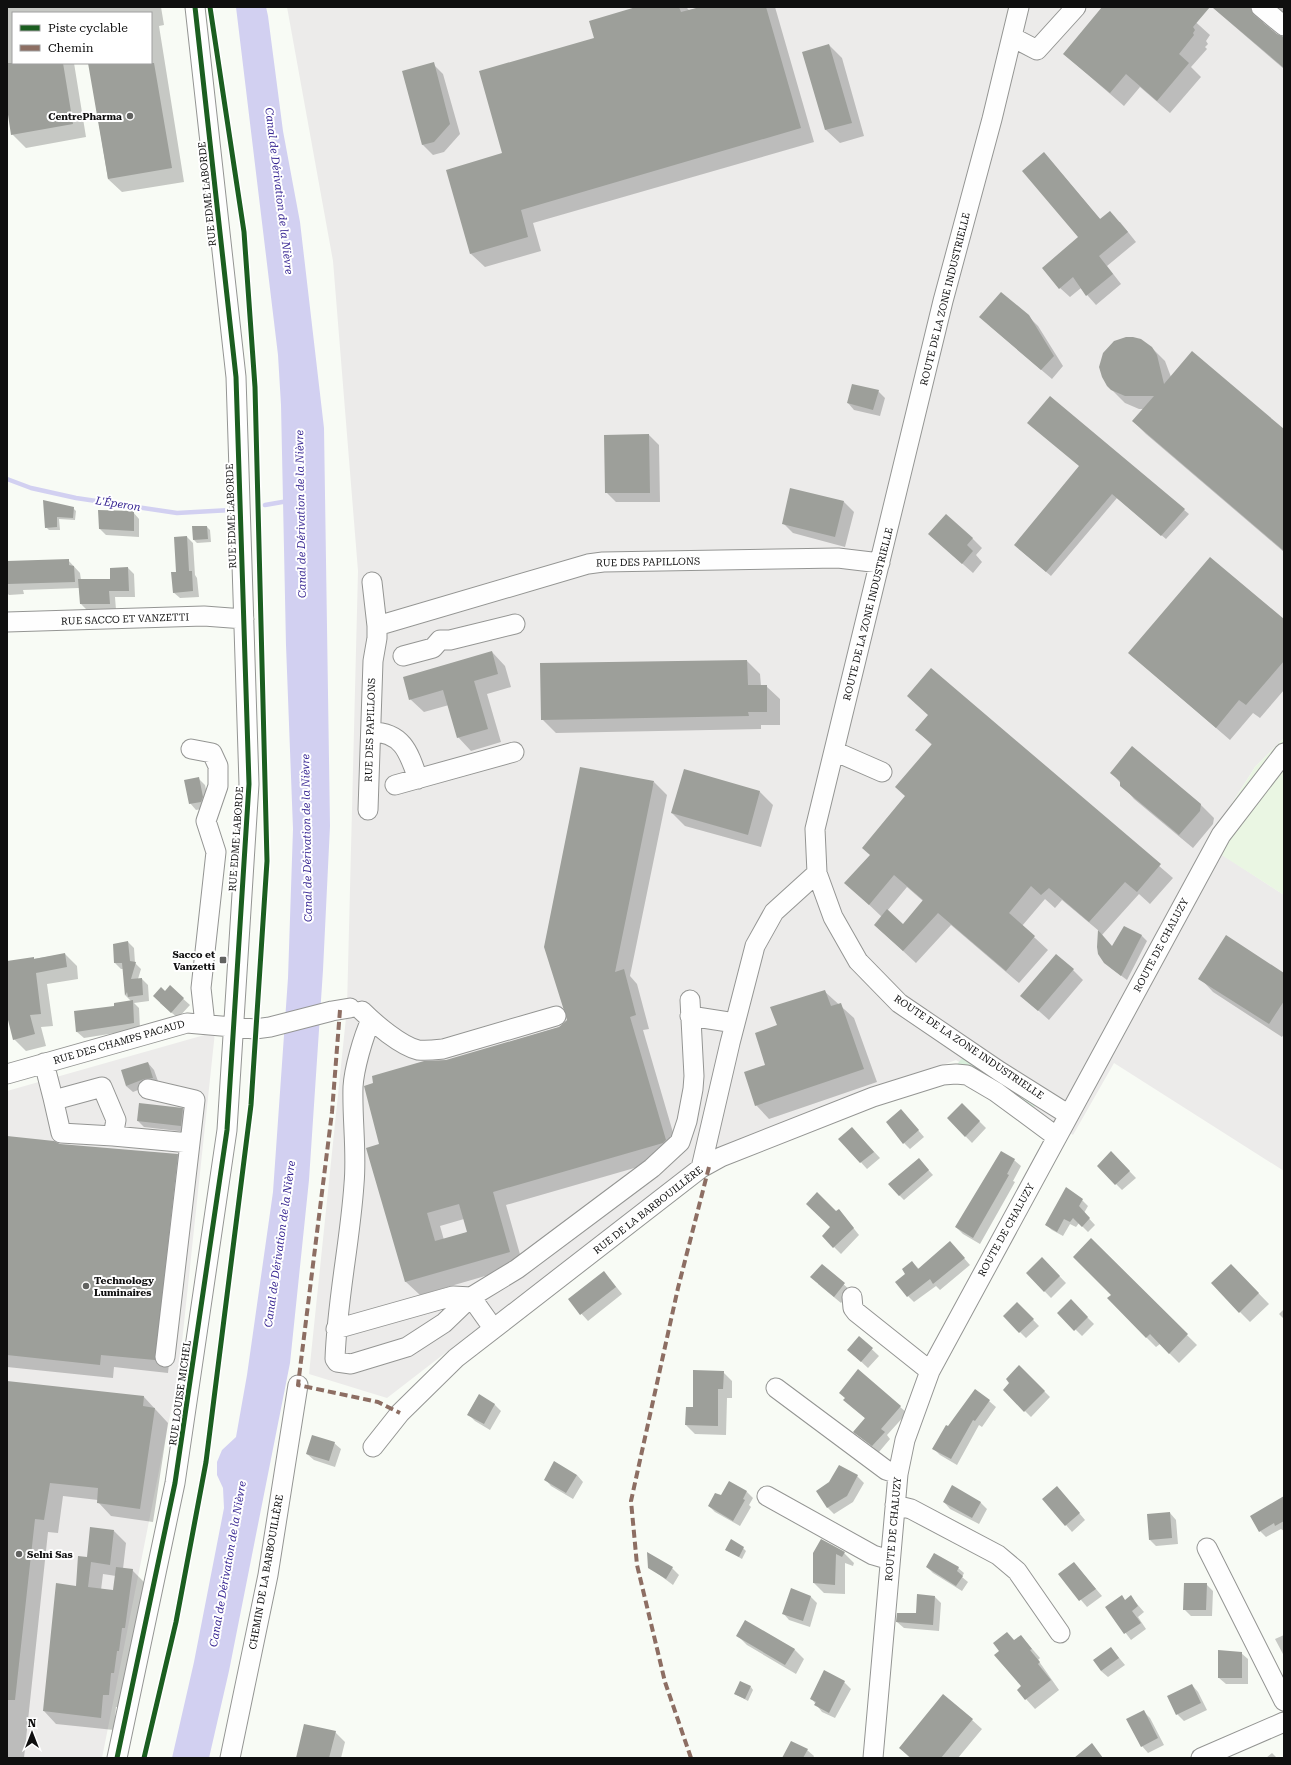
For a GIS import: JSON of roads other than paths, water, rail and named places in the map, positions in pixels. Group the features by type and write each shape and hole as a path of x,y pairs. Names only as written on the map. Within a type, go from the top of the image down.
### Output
{"street":[{"name":"RUE EDME LABORDE","path":"195,7 236,377 249,784 233,1027"},
{"name":"ROUTE DE LA ZONE INDUSTRIELLE","path":"1019,7 992,119 943,300 815,830 817,873 833,917 858,961 899,1003 999,1071 1069,1115"},
{"path":"1012,37 1037,50 1076,7"},
{"path":"1261,7 1284,26"},
{"name":"RUE DES PAPILLONS","path":"377,626 570,568 603,562 838,558 880,563"},
{"name":"RUE DES PAPILLONS","path":"368,810 373,661 377,638 372,582"},
{"path":"432,610 440,640"},
{"name":"RUE SACCO ET VANZETTI","path":"7,622 204,616 244,619"},
{"path":"403,656 433,648 440,640 450,640 515,624"},
{"path":"371,732 384,733 401,742 411,760 418,779"},
{"path":"191,749 212,753 218,766 218,786 206,821 216,852 201,988 205,1024"},
{"path":"834,751 882,772"},
{"path":"395,785 514,752"},
{"name":"ROUTE DE CHALUZY","path":"873,1758 898,1474 905,1440 930,1371 1221,835 1284,753"},
{"path":"701,1168 735,1023 755,946 774,912 817,873"},
{"path":"353,1012 365,1033 353,1088 355,1140 354,1184 336,1329 335,1359 337,1362 343,1364 351,1364 407,1347 444,1323 471,1297 517,1269 652,1168 680,1142 684,1134 693,1089 690,1008 735,1023"},
{"path":"353,1012 411,1048 428,1051 443,1049 556,1016"},
{"name":"RUE DES CHAMPS PACAUD","path":"7,1074 187,1023 255,1029 353,1012"},
{"name":"RUE LOUISE MICHEL","path":"117,1758 176,1483 227,1130 233,1027"},
{"path":"44,1063 61,1133 190,1143"},
{"name":"RUE DE LA BARBOUILLÈRE","path":"374,1447 400,1413 456,1358 701,1168 721,1157 866,1100 943,1075 967,1075 977,1080 996,1092 1057,1137"},
{"path":"53,1098 58,1099 102,1087 116,1120 113,1136"},
{"path":"148,1090 195,1100 165,1357"},
{"path":"336,1329 446,1297 471,1297"},
{"path":"471,1297 493,1328"},
{"path":"852,1297 853,1308 856,1312 930,1371"},
{"name":"CHEMIN DE LA BARBOUILLÈRE","path":"230,1758 268,1575 298,1385"},
{"path":"776,1388 886,1470 898,1474"},
{"path":"767,1496 873,1555 890,1560"},
{"path":"895,1505 911,1509 998,1555 1017,1572 1060,1633"},
{"path":"1207,1548 1284,1701"},
{"path":"1201,1758 1284,1722"}],"water":[{"name":"Canal de Dérivation de la Nièvre","path":"236,7 266,7 268,16 283,131 300,222 324,428 330,826 323,970 309,1180 290,1363 229,1671 209,1758 172,1758 194,1662 224,1508 223,1488 217,1475 217,1462 222,1450 236,1437 247,1375 273,1192 288,978 293,829 286,645 281,405 278,355"}],"waterway":[{"name":"L'Éperon","path":"7,479 31,488 76,498 177,513 231,510"},
{"name":"L'Éperon","path":"265,505 288,501"}],"place":[{"name":"CentrePharma","path":"130,116"},
{"name":"Sacco et Vanzetti","path":"223,960"},
{"name":"Technology Luminaires","path":"86,1286"},
{"name":"Selni Sas","path":"19,1554"}]}
